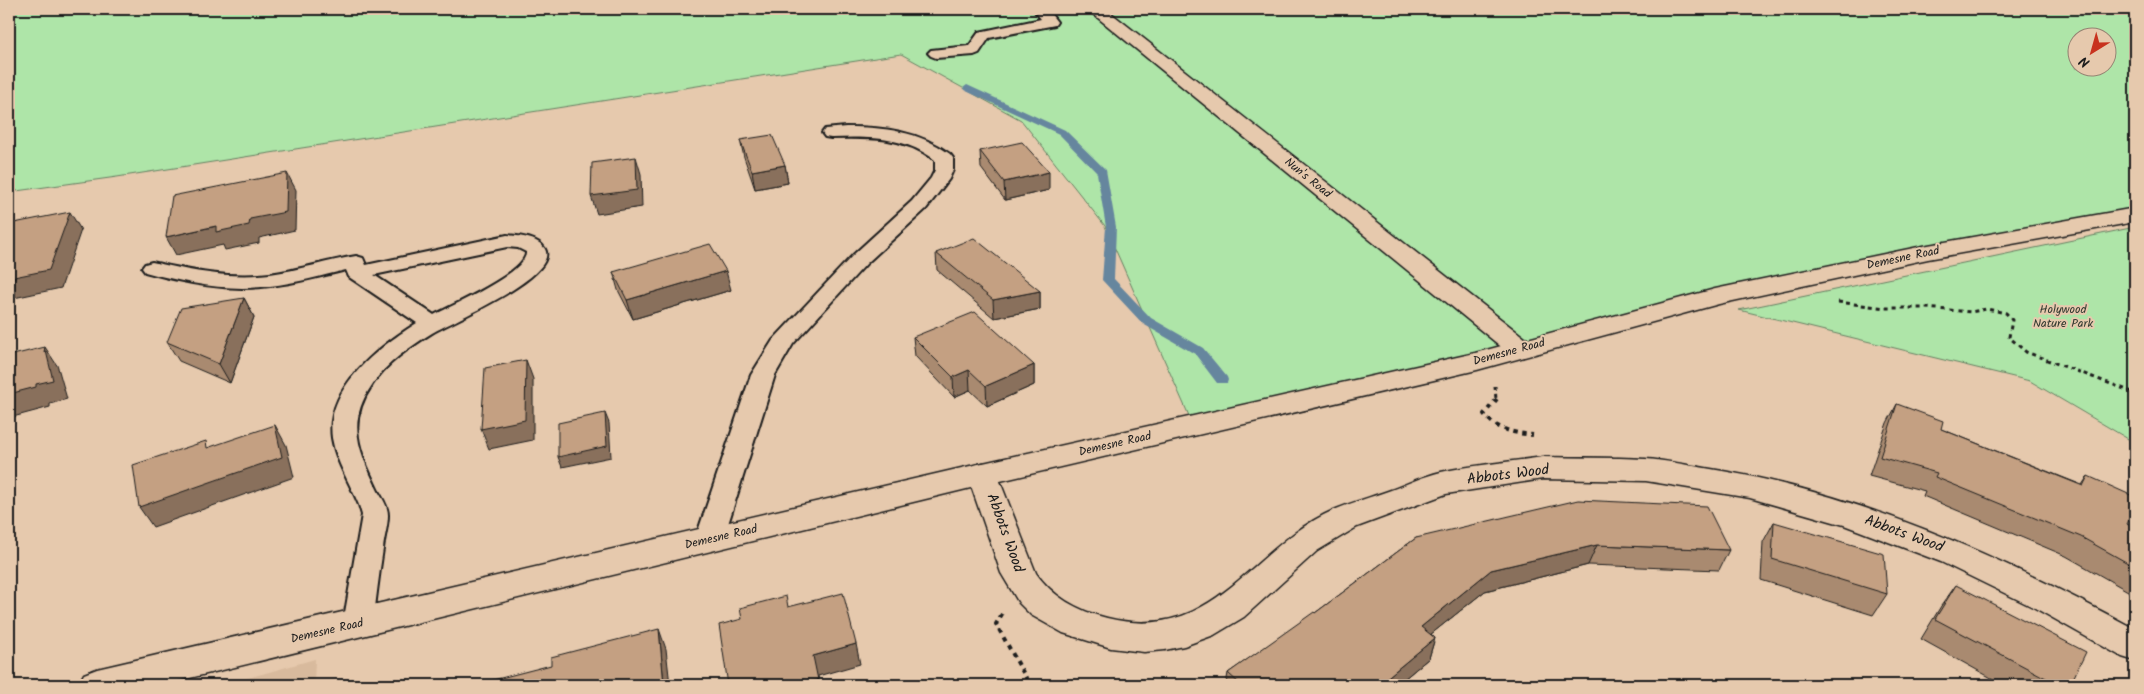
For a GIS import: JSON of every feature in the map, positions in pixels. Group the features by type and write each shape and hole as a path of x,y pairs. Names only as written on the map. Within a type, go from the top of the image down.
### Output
{"street":[{"name":"Nun's Road","path":"1096,9 1520,348"},
{"name":"Demesne Road","path":"97,685 983,474 1477,361 1715,297 1928,252 2135,215"},
{"name":"Abbots Wood","path":"983,474 1023,583 1039,601 1061,616 1087,628 1116,635 1144,638 1173,634 1199,627 1235,606 1304,543 1344,520 1387,501 1432,486 1479,476 1528,470 1606,468 1660,472 1716,480 1774,492 1870,521 1960,555 2026,586 2135,646"}],"lane":[{"path":"936,53 974,50 984,35 1050,22 1040,9"},
{"path":"709,540 759,384 784,340 860,259 919,205 940,179 944,170 944,158 933,148 913,139 864,132 830,133"},
{"path":"356,273 494,243 518,242 528,244 534,249 536,254 535,261 531,267 500,289 433,324 392,350 376,364 352,395 343,429 344,445 375,513 358,624"},
{"path":"152,268 193,279 232,282 270,280 356,262 356,273"},
{"path":"356,273 433,324"}],"path":[{"path":"1781,283 1800,297 1885,308 1926,308 1971,312 1988,309 2006,314 2012,320 2009,337 2026,352 2135,393"},
{"path":"1477,361 1494,376 1497,399 1484,414 1490,424 1517,433 1536,436"},
{"path":"1023,583 996,624 1030,685"}],"shaded area":[{"path":"315,659 314,685 240,685 241,680"}],"green space":[{"path":"9,9 2135,9 2135,215 1928,252 1194,427 1105,226 1021,120 901,54 117,177 9,192"},
{"name":"Holywood Nature Park","path":"2135,227 2135,443 2030,381 1739,310"}],"building":[{"path":"772,135 785,165 752,171 740,140"},
{"path":"1022,142 1049,172 1004,182 980,151"},
{"path":"636,157 637,190 591,196 592,163"},
{"path":"287,173 286,212 250,219 249,225 216,232 216,226 166,237 172,196"},
{"path":"70,212 49,270 9,278 9,224"},
{"path":"974,238 1040,291 993,300 936,253"},
{"path":"710,244 726,271 627,300 613,272"},
{"path":"244,298 219,364 167,342 181,308"},
{"path":"975,312 1034,365 986,386 969,370 953,377 913,337"},
{"path":"45,347 44,352 46,351 53,380 36,384 36,387 9,394 9,356"},
{"path":"526,360 525,420 481,429 485,368"},
{"path":"1897,404 1943,421 1941,429 2083,486 2088,476 2135,497 2135,508 2127,524 2135,529 2135,567 2081,537 1935,477 1937,473 1880,457"},
{"path":"605,413 607,446 558,457 558,423"},
{"path":"275,425 282,457 139,507 133,465 206,441 207,448"},
{"path":"1578,500 1707,506 1729,550 1597,545 1491,570 1421,627 1435,638 1378,685 1241,685 1228,673 1315,613 1416,538"},
{"path":"1774,522 1884,554 1887,594 1772,559"},
{"path":"1956,585 2086,652 2070,685 2059,685 1935,619"},
{"path":"843,593 856,644 813,656 818,680 798,685 728,685 719,625 742,619 740,608 786,596 788,607"},
{"path":"659,629 664,685 474,685 551,665 551,657"}],"waterway":[{"path":"967,88 1062,132 1102,172 1111,227 1108,280 1147,321 1199,351 1222,380"}]}
